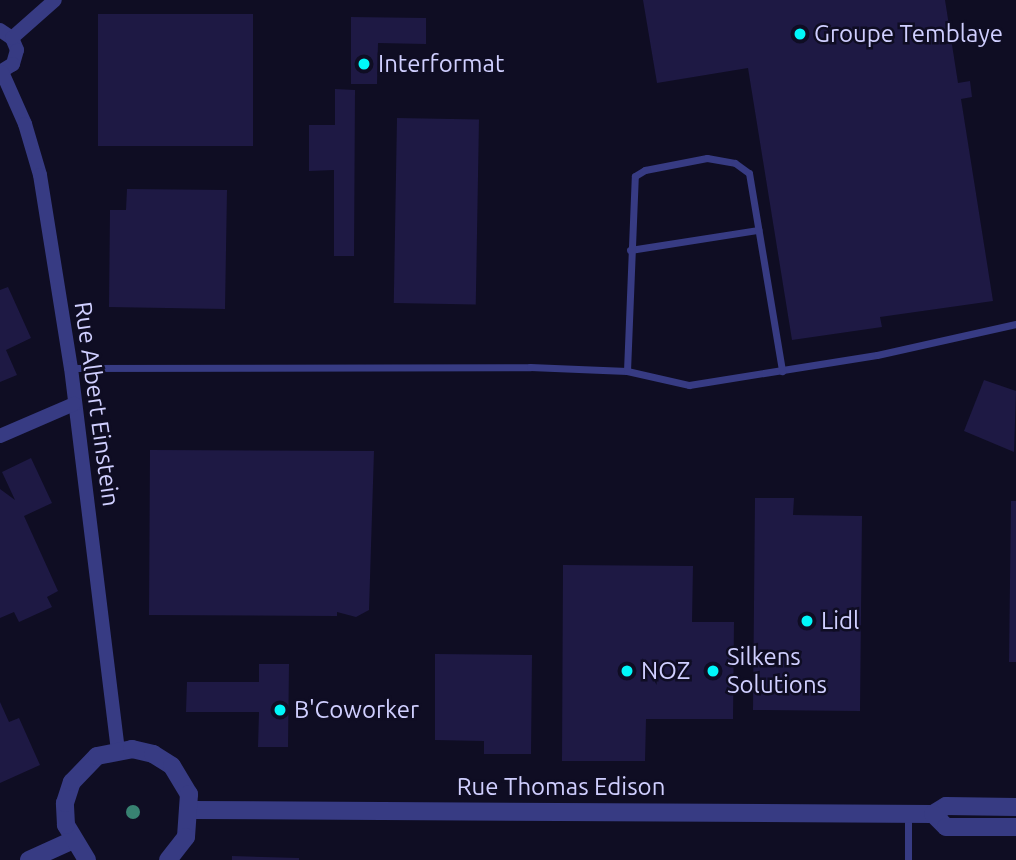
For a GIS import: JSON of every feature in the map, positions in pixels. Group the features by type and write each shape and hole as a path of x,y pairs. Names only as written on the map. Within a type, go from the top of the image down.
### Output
{"street":[{"path":"1,72 16,58 6,34 55,0"},
{"name":"Rue Albert Einstein","path":"1,72 25,124 40,175 71,368 118,750"},
{"path":"0,436 74,404"},
{"path":"87,860 71,841 65,803 72,782 97,756 118,750 153,754 172,766 189,794 190,810 186,837 169,860"},
{"name":"Rue Thomas Edison","path":"190,810 933,814 946,806 1016,807"},
{"name":"Rue Thomas Edison","path":"933,814 946,827 1016,827"},
{"path":"29,860 71,841"}],"lane":[{"path":"627,371 635,176 645,170 707,158 735,163 749,173 782,371"},
{"path":"630,250 758,230"},
{"path":"71,368 530,367 627,371 689,385 782,371 1016,324"},
{"path":"908,814 908,860"}],"building":[{"path":"643,0 945,0 958,83 970,81 972,97 961,99 993,301 880,317 882,327 792,340 748,68 657,83"},
{"path":"98,14 253,14 253,146 98,146"},
{"name":"Interformat","path":"351,17 426,18 426,44 378,43 377,84 351,84"},
{"path":"335,89 355,90 354,256 334,256 334,170 309,171 309,125 335,125"},
{"path":"397,118 479,119 476,304 394,303"},
{"path":"127,189 227,190 225,309 109,307 110,210 126,210"},
{"path":"8,287 31,338 6,350 17,375 0,382 0,290"},
{"path":"984,380 1016,391 1014,452 964,431"},
{"path":"150,450 374,451 369,610 356,617 337,612 337,616 149,615"},
{"path":"31,458 52,503 24,516 58,591 47,597 52,607 19,622 14,612 0,618 0,489 15,500 2,472"},
{"name":"Lidl","path":"755,498 794,498 793,515 862,516 860,711 753,710"},
{"path":"1011,501 1016,501 1016,662 1009,662"},
{"name":"NOZ","path":"563,565 693,566 692,622 734,622 733,719 646,719 645,761 562,761"},
{"path":"435,654 532,655 531,754 484,754 484,741 435,740"},
{"path":"259,664 289,664 288,747 258,747 259,712 186,712 187,682 259,682"},
{"path":"0,702 9,722 19,718 40,765 0,783"},
{"path":"232,856 299,858 299,860 232,860"}],"place":[{"name":"Groupe Temblaye","path":"800,34"},
{"name":"Interformat","path":"364,64"},
{"name":"Lidl","path":"807,621"},
{"name":"NOZ","path":"627,671"},
{"name":"Silkens Solutions","path":"713,671"},
{"name":"B'Coworker","path":"280,710"}]}
